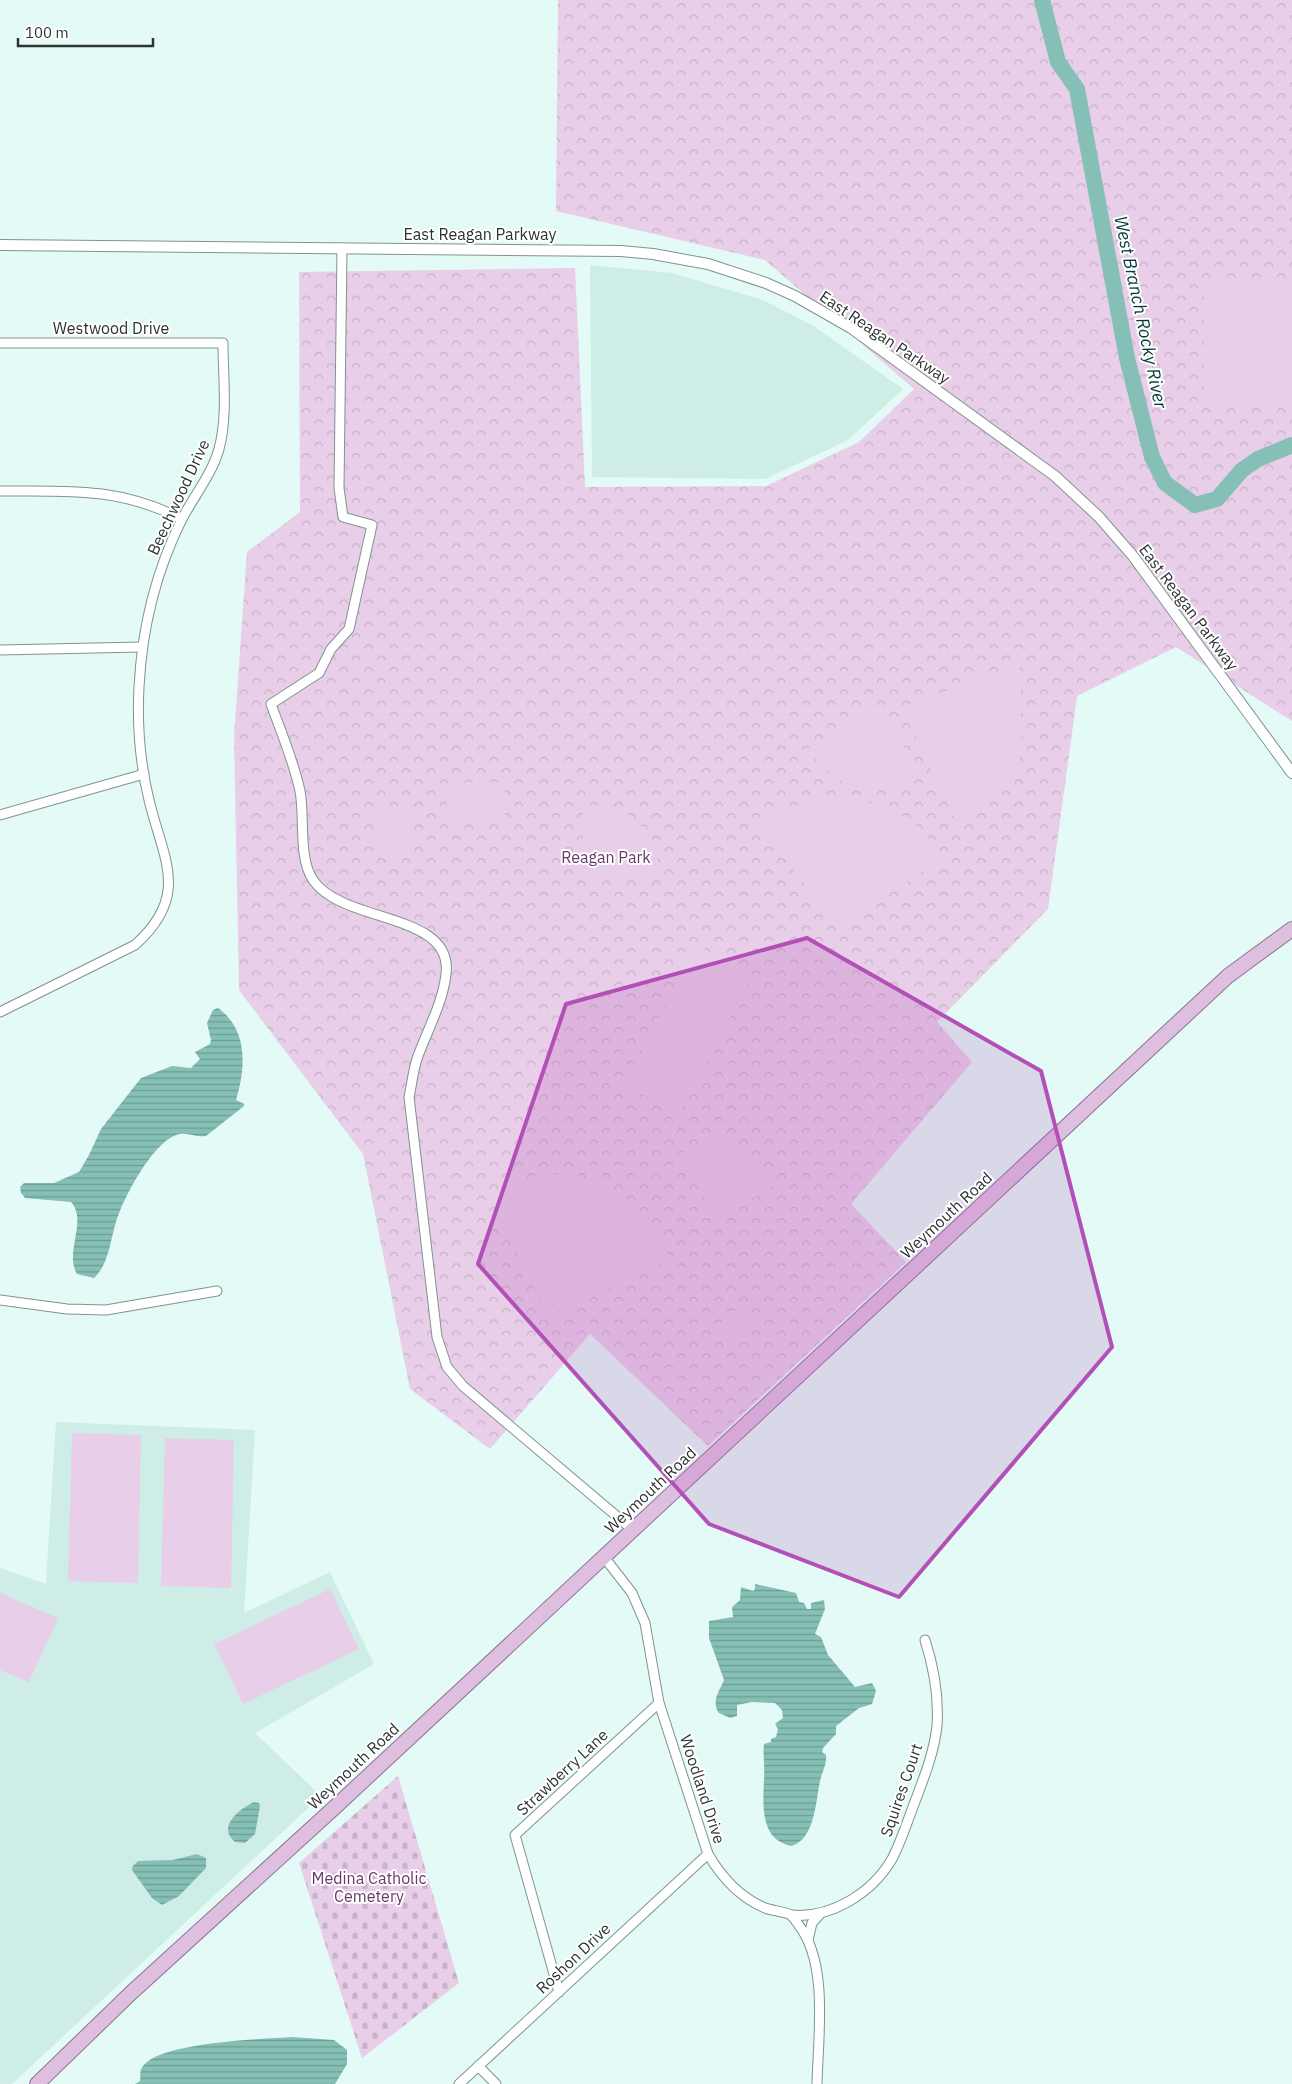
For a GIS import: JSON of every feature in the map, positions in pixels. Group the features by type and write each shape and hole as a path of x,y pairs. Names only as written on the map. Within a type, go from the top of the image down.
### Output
{"main road":[{"name":"Weymouth Road","path":"37,2084 131,1994 1228,976 1292,929"}],"street":[{"name":"East Reagan Parkway","path":"0,246 602,250 653,254 708,264 739,273 795,296 851,328 1033,460 1074,493 1099,517 1134,556 1292,773"},
{"path":"342,248 340,498 343,517 372,525 349,630 331,649 319,674 271,704 300,790 306,827 306,863 313,880 334,900 420,930 436,940 445,954 447,972 444,990 417,1058 409,1097 437,1337 447,1366 463,1386 633,1530"},
{"name":"Westwood Drive","path":"0,343 223,343"},
{"name":"Beechwood Drive","path":"0,1012 135,945 156,922 167,897 169,871 144,774 138,701 142,647 154,590 182,519 211,469 223,432 223,343"},
{"path":"0,491 104,493 146,503 182,519"},
{"path":"0,650 142,647"},
{"path":"0,815 144,774"},
{"path":"0,1300 67,1309 106,1310 217,1291"},
{"name":"Woodland Drive","path":"604,1557 632,1593 639,1607 648,1640 659,1703 708,1854 716,1869 739,1892 765,1908 791,1915"},
{"name":"Squires Court","path":"791,1915 806,1917 848,1902 872,1884 891,1860 928,1766 936,1726 936,1680 925,1640"},
{"name":"Strawberry Lane","path":"559,1992 515,1835 659,1703"},
{"name":"Roshon Drive","path":"459,2084 708,1854"},
{"path":"808,1940 812,1923 821,1913"},
{"path":"791,1915 808,1940 817,1967 819,1982 817,2084"},
{"path":"478,2066 496,2084"}],"highlighted area":[{"path":"807,938 1041,1071 1112,1347 899,1597 709,1524 478,1264 566,1004"}],"shaded area":[{"path":"590,265 672,273 763,300 812,325 903,389 848,440 765,479 592,477"},
{"path":"218,1008 228,1017 240,1038 243,1062 236,1100 244,1104 244,1106 206,1136 176,1135 157,1149 148,1160 125,1200 116,1222 103,1266 94,1278 77,1274 73,1256 77,1218 76,1210 71,1202 25,1198 21,1193 20,1187 24,1183 54,1183 79,1172 101,1129 141,1078 172,1066 191,1068 200,1059 195,1052 210,1044 211,1040 207,1023 213,1010"},
{"path":"56,1422 255,1430 244,1613 330,1572 374,1664 255,1733 321,1796 12,2084 0,2084 0,1568 46,1584"},
{"path":"755,1584 796,1593 799,1602 804,1603 807,1609 811,1609 811,1603 824,1600 825,1609 815,1634 821,1637 828,1655 855,1687 872,1683 876,1691 872,1704 859,1708 836,1726 836,1734 823,1748 822,1752 826,1755 826,1762 810,1828 799,1842 791,1846 779,1841 771,1833 766,1823 763,1799 764,1744 771,1742 771,1739 776,1737 778,1729 775,1724 783,1718 782,1710 775,1703 752,1702 737,1705 737,1716 730,1718 719,1713 716,1704 717,1696 724,1680 709,1638 709,1621 733,1617 732,1607 740,1600 741,1587 753,1591"},
{"path":"254,1802 259,1803 260,1806 255,1834 245,1843 235,1842 228,1830 229,1824 242,1809"},
{"path":"197,1854 206,1858 206,1868 179,1896 162,1905 152,1898 132,1870 132,1867 138,1861 173,1860"},
{"path":"292,2037 334,2040 347,2050 347,2064 335,2084 135,2084 140,2081 143,2066 153,2058 169,2052 213,2043"}],"green space":[{"name":"Reagan Park","path":"558,0 1292,0 1292,721 1176,647 1077,696 1048,909 937,1022 972,1062 851,1204 906,1262 708,1446 590,1334 490,1449 410,1389 363,1154 239,990 234,736 247,552 300,512 299,272 575,268 585,487 766,486 859,442 914,389 765,260 556,211"},
{"path":"1204,283 1292,283 1292,408 1204,408"},
{"path":"1020,664 1022,741 1016,780 955,820 904,713 907,705"},
{"path":"871,706 878,707 921,772 888,787 873,789 859,788 846,783 820,764 807,749"},
{"path":"505,782 505,817 447,817 447,783"},
{"path":"842,797 875,804 900,815 922,832 944,857 836,929 761,823 780,812 800,805"},
{"path":"582,804 615,810 628,815 638,823 653,845 661,877 591,881 584,875"},
{"path":"375,808 414,809 414,854 375,854"},
{"path":"698,946 753,974 679,1114 624,1085"},
{"path":"719,1137 729,1140 744,1149 757,1163 772,1187 722,1215 715,1213 680,1155 708,1139"},
{"path":"564,1174 599,1184 630,1202 643,1213 654,1227 663,1243 669,1260 552,1314 546,1312 491,1197 535,1176"},
{"path":"741,1305 756,1322 733,1343 718,1325"},
{"path":"72,1433 141,1435 138,1583 68,1581"},
{"path":"165,1438 234,1440 231,1588 161,1586"},
{"path":"330,1589 359,1649 243,1704 214,1644"},
{"path":"0,1593 58,1618 29,1682 0,1670"},
{"name":"Medina Catholic Cemetery","path":"398,1776 459,1983 362,2058 299,1863"}],"waterway":[{"name":"West Branch Rocky River","path":"1042,0 1058,62 1077,89 1127,358 1152,457 1165,483 1195,505 1217,499 1242,470 1258,459 1292,445"}]}
